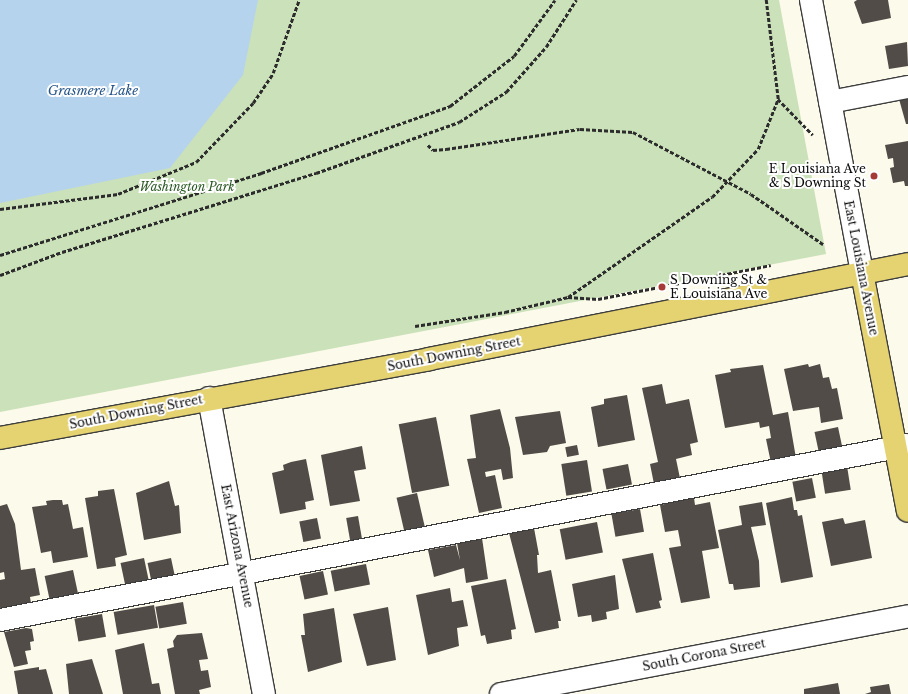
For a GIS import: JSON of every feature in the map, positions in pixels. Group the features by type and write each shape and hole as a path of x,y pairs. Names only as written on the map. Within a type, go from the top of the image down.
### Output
{"main road":[{"name":"South Downing Street","path":"0,438 209,398 429,359 908,264"},
{"name":"East Louisiana Avenue","path":"862,273 902,446 908,511"}],"street":[{"name":"East Louisiana Avenue","path":"811,0 862,273"},
{"path":"830,102 908,87"},
{"name":"East Arizona Avenue","path":"209,398 264,694"},
{"path":"0,620 902,446"},
{"name":"South Corona Street","path":"501,694 908,616"}],"path":[{"path":"0,209 118,194 196,162 254,103 273,73 294,20 299,0"},
{"path":"0,255 261,172 450,106 514,56 555,0"},
{"path":"0,275 70,250 316,173 459,122 506,92 546,47 576,0"},
{"path":"568,297 673,226 712,197 758,149 778,99 766,0"},
{"path":"778,99 815,137"},
{"path":"428,145 433,150 446,149 580,129 633,132 725,182 751,194 823,244"},
{"path":"415,326 504,312 568,297 598,299 771,265"}],"green space":[{"name":"Washington Park","path":"0,0 779,0 826,254 0,412"}],"water":[{"name":"Grasmere Lake","path":"0,0 258,0 243,75 170,168 0,203"}],"building":[{"path":"857,0 888,0 891,18 862,24 854,2"},
{"path":"907,42 908,66 889,69 885,46"},
{"path":"908,97 908,124 906,124 899,99"},
{"path":"908,141 908,186 905,186 904,181 893,183 890,168 894,167 893,158 888,159 885,145"},
{"path":"808,364 809,367 820,364 823,378 829,377 832,389 837,388 843,419 821,423 819,407 793,411 784,369"},
{"path":"763,365 773,415 788,412 796,458 771,463 766,439 771,438 769,426 760,428 759,422 725,428 715,375 731,372 730,369"},
{"path":"662,384 666,404 689,399 698,442 690,444 692,455 676,459 681,483 655,489 650,464 658,462 642,388"},
{"path":"627,395 635,440 598,447 591,407 604,404 604,399"},
{"path":"500,409 510,448 513,478 503,480 501,469 485,472 486,477 495,475 502,508 479,513 467,459 476,458 470,415"},
{"path":"560,411 566,443 550,446 547,452 523,455 515,417"},
{"path":"436,417 449,486 412,493 399,424"},
{"path":"838,427 843,450 820,455 815,432"},
{"path":"577,445 579,455 567,457 565,447"},
{"path":"362,446 366,469 354,471 360,501 330,506 321,455"},
{"path":"306,459 314,500 305,502 306,509 280,514 272,473 284,470 283,465"},
{"path":"587,460 592,492 566,496 561,464"},
{"path":"628,464 632,485 606,490 602,469"},
{"path":"847,466 851,490 825,494 821,470"},
{"path":"812,478 816,498 796,501 792,482"},
{"path":"169,481 175,506 179,505 181,533 144,540 136,493"},
{"path":"114,489 127,555 115,558 116,566 97,569 85,498 98,496 98,491"},
{"path":"417,493 425,528 405,533 397,498"},
{"path":"792,497 794,510 797,510 798,516 802,515 813,577 781,583 766,503"},
{"path":"694,498 695,505 710,502 719,548 702,551 710,598 681,603 669,548 681,546 678,530 665,532 660,505"},
{"path":"62,500 63,505 68,504 73,529 83,527 88,557 53,563 51,551 41,553 32,507 47,505 46,501"},
{"path":"762,502 766,525 751,527 759,561 760,587 734,590 733,584 729,584 718,530 742,525 739,506"},
{"path":"7,504 15,524 21,570 35,568 40,595 30,597 31,603 0,608 0,580 5,579 4,572 0,573 0,506"},
{"path":"640,509 644,532 615,537 611,514"},
{"path":"358,516 362,539 350,541 346,518"},
{"path":"317,518 321,539 303,542 299,521"},
{"path":"843,518 845,524 865,520 872,558 831,566 822,522"},
{"path":"597,522 603,552 566,560 560,529"},
{"path":"534,528 539,555 537,555 538,573 551,570 561,621 558,621 559,628 535,633 509,533"},
{"path":"482,538 488,579 466,583 464,568 434,577 428,550 456,545 460,560 457,543"},
{"path":"653,553 662,600 659,601 661,608 636,613 622,559"},
{"path":"144,558 149,582 126,587 121,563"},
{"path":"171,558 176,581 153,586 148,563"},
{"path":"366,564 370,585 335,591 331,571"},
{"path":"73,570 79,598 51,604 45,576"},
{"path":"323,571 328,594 305,599 300,576"},
{"path":"615,575 619,609 606,612 607,619 592,622 591,615 578,617 572,584"},
{"path":"506,579 516,629 511,630 512,639 487,644 485,635 481,636 471,586"},
{"path":"450,588 452,602 463,600 468,626 457,628 459,646 428,655 416,595"},
{"path":"183,602 187,624 159,629 155,607"},
{"path":"154,605 158,628 118,635 114,612"},
{"path":"388,607 396,660 367,666 353,614"},
{"path":"334,608 342,662 308,672 301,635 305,635 303,614"},
{"path":"102,614 106,637 78,642 74,619"},
{"path":"26,628 32,629 34,641 30,642 31,650 25,651 28,664 14,667 4,632"},
{"path":"202,633 208,659 199,660 201,671 208,670 211,687 199,690 200,694 175,694 167,649 174,647 173,641 177,635"},
{"path":"144,643 152,684 159,683 161,694 123,694 115,650"},
{"path":"92,659 103,694 69,694 66,664"},
{"path":"39,667 39,670 46,669 53,694 18,694 14,671"},
{"path":"838,683 840,694 804,694 804,689"},
{"path":"889,684 891,694 865,694 871,692 870,687"}],"place":[{"name":"E Louisiana Ave & S Downing St","path":"874,176"},
{"name":"S Downing St & E Louisiana Ave","path":"662,287"}]}
